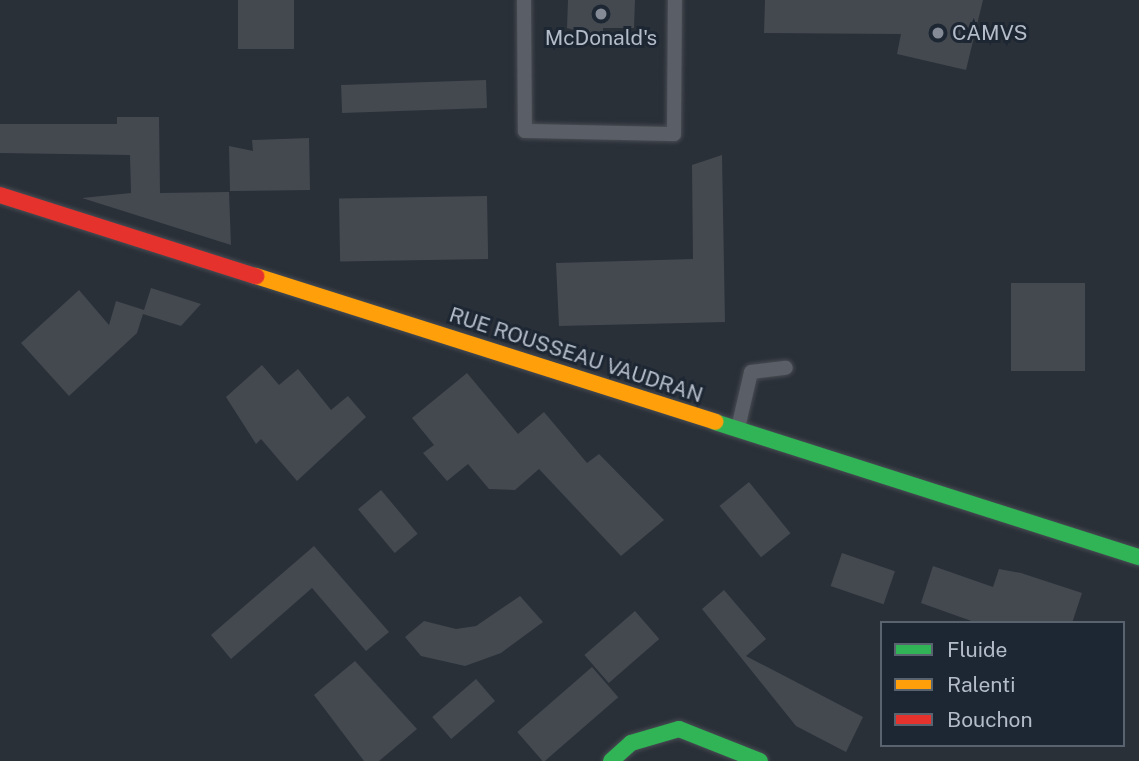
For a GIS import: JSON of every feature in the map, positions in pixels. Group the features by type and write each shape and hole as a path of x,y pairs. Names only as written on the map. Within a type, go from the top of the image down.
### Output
{"street":[{"name":"RUE ROUSSEAU VAUDRAN","path":"0,195 1139,558"},
{"path":"611,761 631,743 679,729 760,761"}],"lane":[{"path":"524,0 525,131 674,134 675,0"},
{"path":"738,430 751,372 786,368"}],"building":[{"path":"238,0 294,0 294,49 238,49"},
{"name":"McDonald's","path":"568,0 635,0 634,28 603,28 603,38 567,28"},
{"path":"765,0 983,0 966,70 897,54 901,34 764,33"},
{"path":"486,80 487,108 342,113 341,85"},
{"path":"117,117 159,117 160,193 229,192 231,245 82,198 131,193 130,155 0,153 0,124 117,124"},
{"path":"309,138 310,190 230,191 229,146 253,151 252,140"},
{"path":"722,155 725,322 559,326 556,263 693,259 692,165"},
{"path":"487,196 488,259 340,262 339,199"},
{"path":"1011,283 1085,283 1085,371 1011,371"},
{"path":"151,288 201,304 181,326 143,314 137,333 69,396 21,343 79,290 109,325 116,301 144,310"},
{"path":"262,365 279,385 298,369 331,410 348,396 366,417 297,481 261,439 256,444 226,397"},
{"path":"467,373 518,434 544,412 587,463 599,454 664,520 621,556 539,469 515,490 489,489 468,464 447,481 423,453 434,445 412,418"},
{"path":"749,482 791,533 761,557 719,506"},
{"path":"381,490 418,534 395,553 358,509"},
{"path":"314,546 389,632 366,651 312,588 231,659 211,635"},
{"path":"842,553 895,571 884,604 831,586"},
{"path":"933,566 993,587 999,569 1021,573 1082,593 1073,621 971,621 921,603"},
{"path":"724,590 766,639 746,656 863,717 846,752 796,726 702,609"},
{"path":"520,596 543,622 501,653 465,666 421,656 405,637 424,621 456,629 476,626"},
{"path":"635,611 659,639 609,683 584,655"},
{"path":"355,661 417,729 379,761 364,761 314,695"},
{"path":"592,667 618,697 545,761 517,732"},
{"path":"476,679 495,701 451,739 432,717"}],"traffic: fast":[{"path":"715,422 1139,557"},
{"path":"611,761 631,743 679,729 760,761"}],"traffic: slow":[{"path":"256,276 715,422"}],"traffic: jam":[{"path":"0,195 256,276"}],"place":[{"name":"McDonald's","path":"601,14"},
{"name":"CAMVS","path":"938,33"}]}
